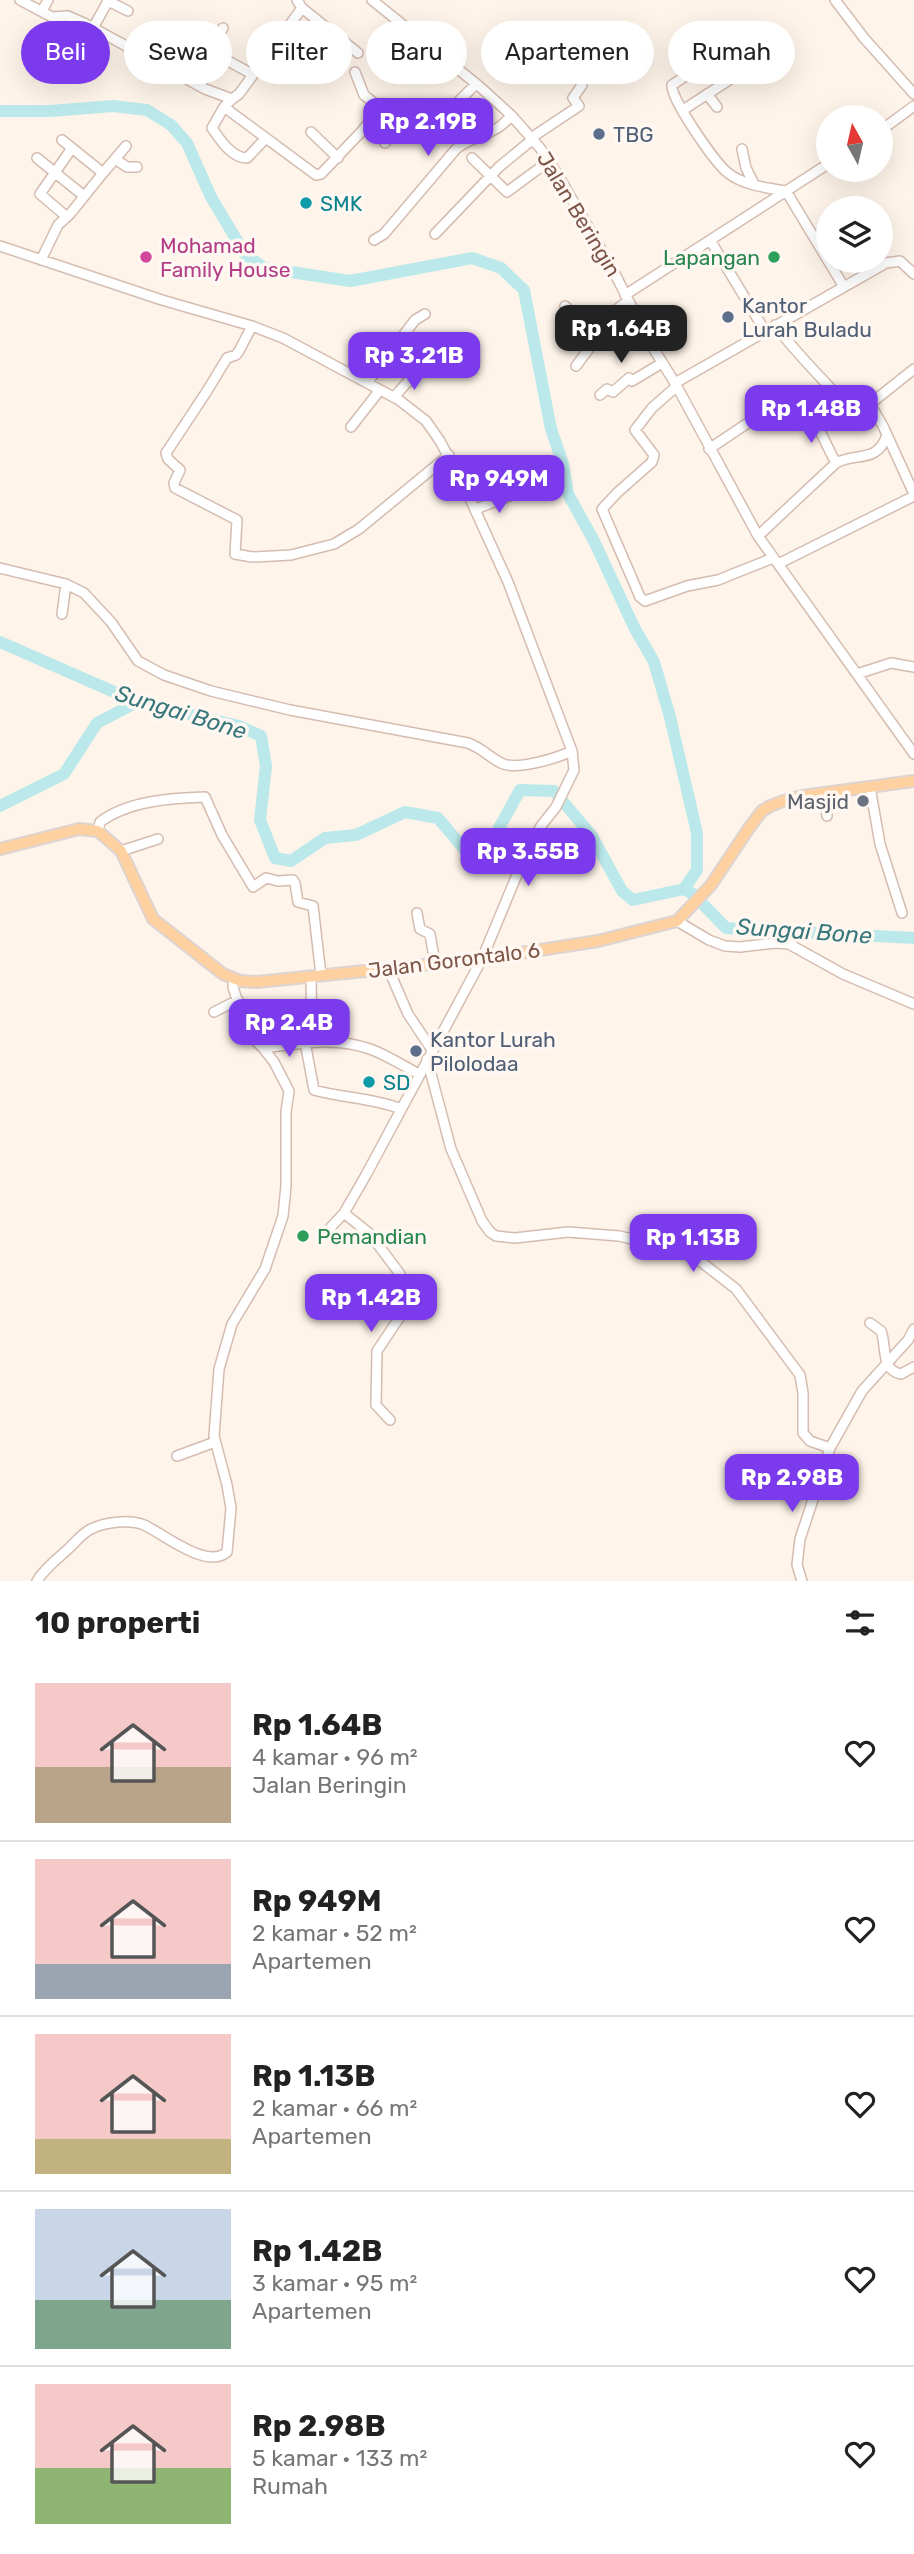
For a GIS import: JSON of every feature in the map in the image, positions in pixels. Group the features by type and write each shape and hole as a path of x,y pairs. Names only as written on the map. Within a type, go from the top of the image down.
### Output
{"main road":[{"path":"680,919 711,886 762,811 789,799 914,781"},
{"path":"0,849 79,829 98,831"},
{"name":"Jalan Gorontalo 6","path":"98,831 121,851 153,919 220,972 234,978 257,982 482,959 598,941 680,919"}],"street":[{"path":"20,0 52,17 68,16 78,21"},
{"path":"42,12 48,0"},
{"name":"Jalan Beringin","path":"372,0 511,115 549,161 758,536 914,754"},
{"path":"835,0 864,38 914,94"},
{"path":"97,21 107,1 128,11"},
{"path":"289,21 300,4 318,21"},
{"path":"110,37 200,86 232,99"},
{"path":"352,49 358,53"},
{"path":"682,110 746,69 733,51 718,55 670,88 682,110 726,172 754,184 786,191 844,287"},
{"path":"355,72 364,95 400,123"},
{"path":"246,83 239,94 223,107 212,128 236,155 247,158 266,138"},
{"path":"385,143 400,123 414,117 439,121 476,84"},
{"path":"435,234 490,176 532,138 579,106 573,98 582,85"},
{"path":"707,94 717,107"},
{"path":"223,107 315,175 321,174 338,158 382,107"},
{"path":"893,123 913,111"},
{"path":"374,240 384,234 456,149 467,140 500,128 511,115"},
{"path":"311,132 338,158"},
{"path":"62,140 103,173"},
{"path":"41,260 55,229 126,146"},
{"path":"67,217 40,195 72,148"},
{"path":"742,149 746,168 754,184"},
{"path":"37,158 84,196"},
{"path":"472,158 507,192 549,161"},
{"path":"115,159 127,166 137,167"},
{"path":"565,306 588,330 627,298 710,240 816,172"},
{"path":"710,240 765,331"},
{"path":"0,246 283,338 394,397 426,421 449,455 508,582 572,751 574,770 556,807 529,848 482,959 344,1213 331,1227"},
{"path":"870,404 914,495 776,561 645,601 639,597 602,509 652,462 654,455 635,430 652,408 676,385 775,325 892,261 900,261 914,274"},
{"path":"367,383 415,320 425,314"},
{"path":"576,366 588,350 578,337 582,324"},
{"path":"775,325 853,413 865,411 914,369"},
{"path":"252,326 239,351 227,358 166,453 168,459 180,470 173,486 175,488 237,520 234,554 252,557 291,555 334,544 359,529 449,455"},
{"path":"353,374 378,341 385,340 394,347"},
{"path":"600,395 607,389 613,392 629,378 632,381 662,363"},
{"path":"394,397 421,367"},
{"path":"352,427 380,390"},
{"path":"709,449 791,394 802,404 820,430 836,463"},
{"path":"758,536 836,463 876,452 884,445 887,435"},
{"path":"466,489 494,471 505,470 510,477"},
{"path":"475,509 512,495"},
{"path":"0,568 66,584 84,593 118,630 138,661 189,684 290,710 468,744 485,750 503,764 513,766 572,751"},
{"path":"62,614 66,584"},
{"path":"857,674 891,663 914,667"},
{"path":"870,787 880,844 902,913"},
{"path":"823,793 827,816"},
{"path":"98,831 100,822 121,809 205,797 222,835 253,887 266,878 278,881 293,880 298,902 313,906 316,976 309,1042 314,1090 340,1097 389,1104 401,1109"},
{"path":"121,851 158,839"},
{"path":"417,913 420,929 430,934 435,963"},
{"path":"680,919 709,940 725,946 789,944 843,974 914,1004"},
{"path":"388,968 430,1055 452,1149 489,1232 496,1236 515,1238 568,1232 619,1236 676,1249 700,1261 736,1289 800,1375 803,1433 810,1441 830,1448"},
{"path":"37,1581 90,1529 123,1522 143,1525 172,1542 208,1557 225,1555 229,1546 231,1508 228,1485 215,1442 219,1369 229,1333 265,1269 283,1216 289,1091 274,1062 247,1032 233,987 234,978"},
{"path":"214,1012 238,1000"},
{"path":"263,1048 333,1041 371,1049 419,1074"},
{"path":"344,1213 370,1234 400,1274 403,1302 401,1310 377,1351 376,1405 390,1420"},
{"path":"870,1323 881,1331 887,1364 892,1371 901,1374 914,1367"},
{"path":"802,1581 797,1565 800,1539 830,1448 862,1391 914,1329"},
{"path":"177,1455 215,1442"}],"waterway":[{"path":"0,111 51,111 113,106 147,110 171,125 187,143 211,197 245,254 264,268 350,281 472,258 501,268 524,290 551,429 563,464 568,494 654,662 670,717 697,833 697,870 684,889"},
{"name":"Sungai Bone","path":"0,642 137,702 239,726 261,736 266,766 260,820 275,858 291,861 325,838 356,835 405,812 438,818 469,855 482,859 520,790 554,791 592,836 622,891 633,900 684,889 693,894 726,928 914,938"},
{"path":"0,806 64,774 97,723 137,702"}],"place":[{"name":"TBG","path":"599,134"},
{"name":"SMK","path":"306,203"},
{"name":"Mohamad Family House","path":"146,257"},
{"name":"Lapangan","path":"774,257"},
{"name":"Kantor Lurah Buladu","path":"728,317"},
{"name":"Masjid","path":"863,801"},
{"name":"Kantor Lurah Pilolodaa","path":"416,1051"},
{"name":"SD","path":"369,1082"},
{"name":"Pemandian","path":"303,1236"}]}
